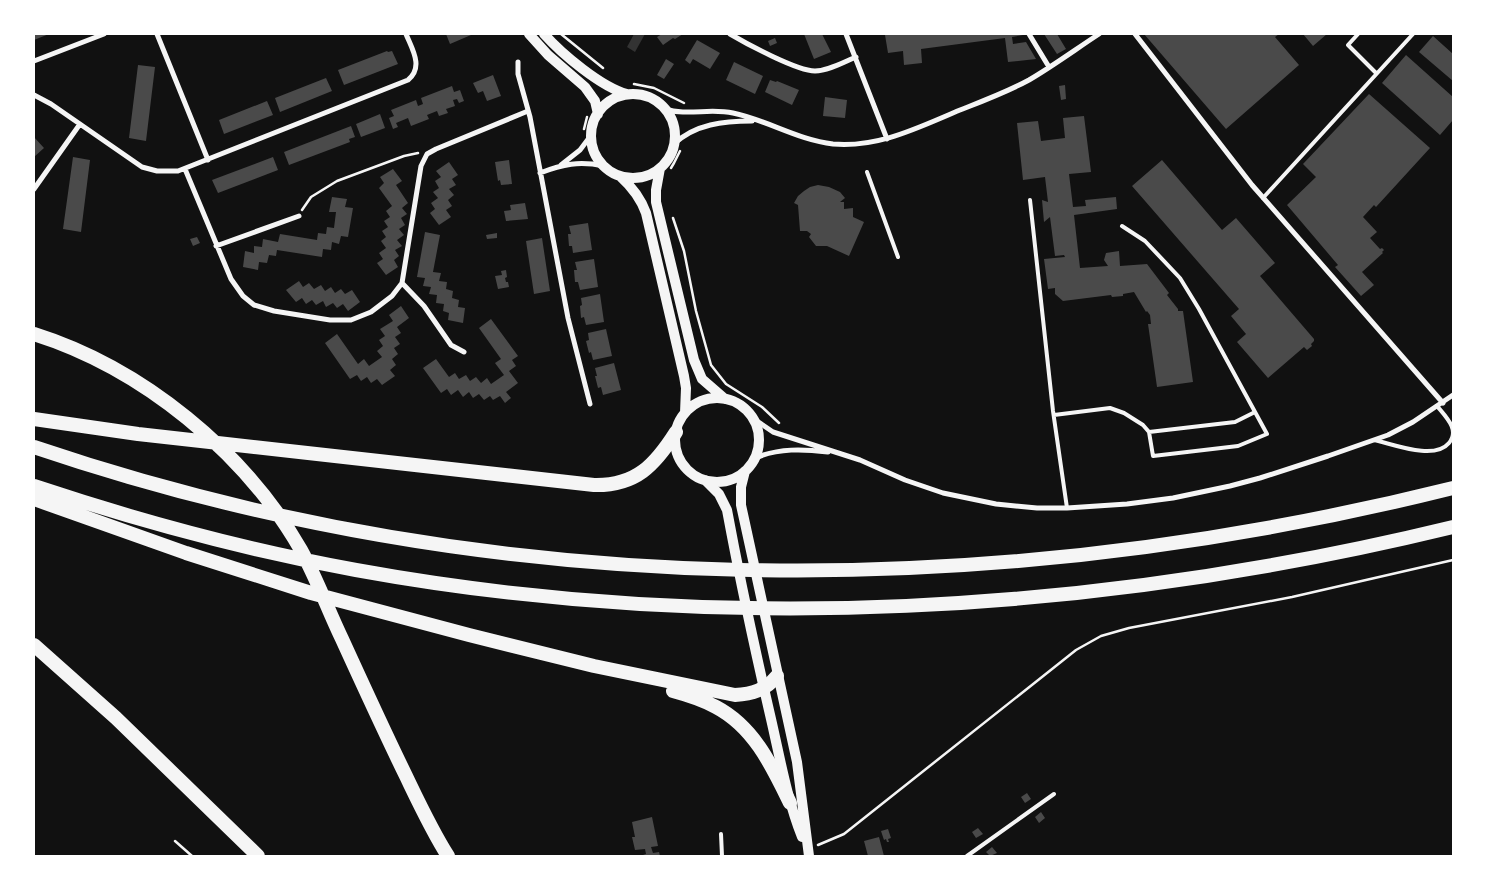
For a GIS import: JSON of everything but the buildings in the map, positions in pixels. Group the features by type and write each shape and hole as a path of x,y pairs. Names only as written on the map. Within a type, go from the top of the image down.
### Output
{"highway":[{"path":"34,334 63,345 108,367 148,391 192,423 235,461 280,517 302,552 404,773 448,856"},
{"path":"34,419 138,434 594,485 619,483 642,473 658,458 676,432"},
{"path":"34,448 200,497 355,532 511,555 687,570 789,572 869,570 974,565 1052,558 1166,544 1260,529 1372,507 1453,488"},
{"path":"34,486 115,512 187,532 250,548 358,570 536,596 626,604 725,608 829,609 895,607 1074,594 1288,563 1364,548 1453,527"},
{"path":"34,499 186,553 298,589 594,666 729,694 756,692 770,685 778,676"},
{"path":"34,645 116,718 258,856"},
{"path":"594,666 685,694 725,712 746,730 766,755 790,803"}],"main road":[{"path":"529,34 548,55 585,86 595,101 594,123 588,134 597,156 604,166 619,175 631,178 662,171"},
{"path":"544,34 606,86 631,95"},
{"path":"594,112 619,97 639,95 650,98 660,104 669,116 678,146 669,157 662,171 656,190 656,202 694,360 702,379 725,399"},
{"path":"619,175 643,205 646,213 684,376 686,388 685,413"},
{"path":"716,398 725,399 741,406 754,419 759,436 758,450 755,458 738,477 715,482 705,480 693,474 683,464 677,451 676,432 680,420 695,404 716,398"},
{"path":"745,471 740,493 741,505 797,762 808,853"},
{"path":"705,480 719,494 725,504 790,803 808,853"}],"street":[{"path":"34,62 104,34"},
{"path":"157,34 208,160"},
{"path":"34,95 51,104 148,170 164,172 185,169 408,80 417,69 416,60 406,34"},
{"path":"730,34 758,49 810,70 821,70 856,57"},
{"path":"846,34 887,139"},
{"path":"1029,34 1049,67"},
{"path":"665,110 681,113 726,112 741,115 805,139 827,143 856,144 887,139 1006,91 1032,78 1098,34"},
{"path":"1135,34 1263,198 1443,402"},
{"path":"518,62 568,318 590,404"},
{"path":"185,169 231,279 243,296 259,307 274,311 330,320 351,320 370,312 392,296 402,283 421,166 427,154 436,148 528,111"},
{"path":"678,146 691,131 708,125 732,121 758,121"},
{"path":"34,190 80,124"},
{"path":"558,166 580,150 588,134"},
{"path":"540,173 558,166 584,162 604,166"},
{"path":"216,246 299,216"},
{"path":"402,283 424,306 452,345 464,352"},
{"path":"754,419 773,432 808,442 869,464 929,489 954,496 1011,506 1067,508 1142,503 1188,495 1230,486 1296,467 1374,440 1408,425 1453,395"},
{"path":"755,458 785,450 838,453"}],"lane":[{"path":"1358,34 1348,45 1376,73"},
{"path":"1263,198 1413,34"},
{"path":"867,172 898,257"},
{"path":"1030,200 1054,415 1067,508"},
{"path":"1054,415 1110,408 1124,413 1143,425 1150,432 1154,456 1238,446 1267,434 1180,278 1145,240 1122,226"},
{"path":"1374,440 1432,452 1441,449 1451,440 1453,431 1450,423 1437,406"},
{"path":"1150,432 1235,422 1255,412"},
{"path":"966,856 1054,794"},
{"path":"721,834 722,856"}],"path":[{"path":"562,34 607,71"},
{"path":"627,83 654,88 690,106"},
{"path":"588,134 584,127 594,112"},
{"path":"662,171 674,163 678,146"},
{"path":"299,216 311,197 337,181 404,156 436,148"},
{"path":"670,211 684,251 696,311 711,365 726,384 762,407 782,426"},
{"path":"808,853 844,834 1036,681 1076,650 1094,640 1129,628 1301,595 1453,560"},
{"path":"176,841 192,856"}],"shaded area":[{"path":"634,34 645,34 635,52 627,47"}]}
